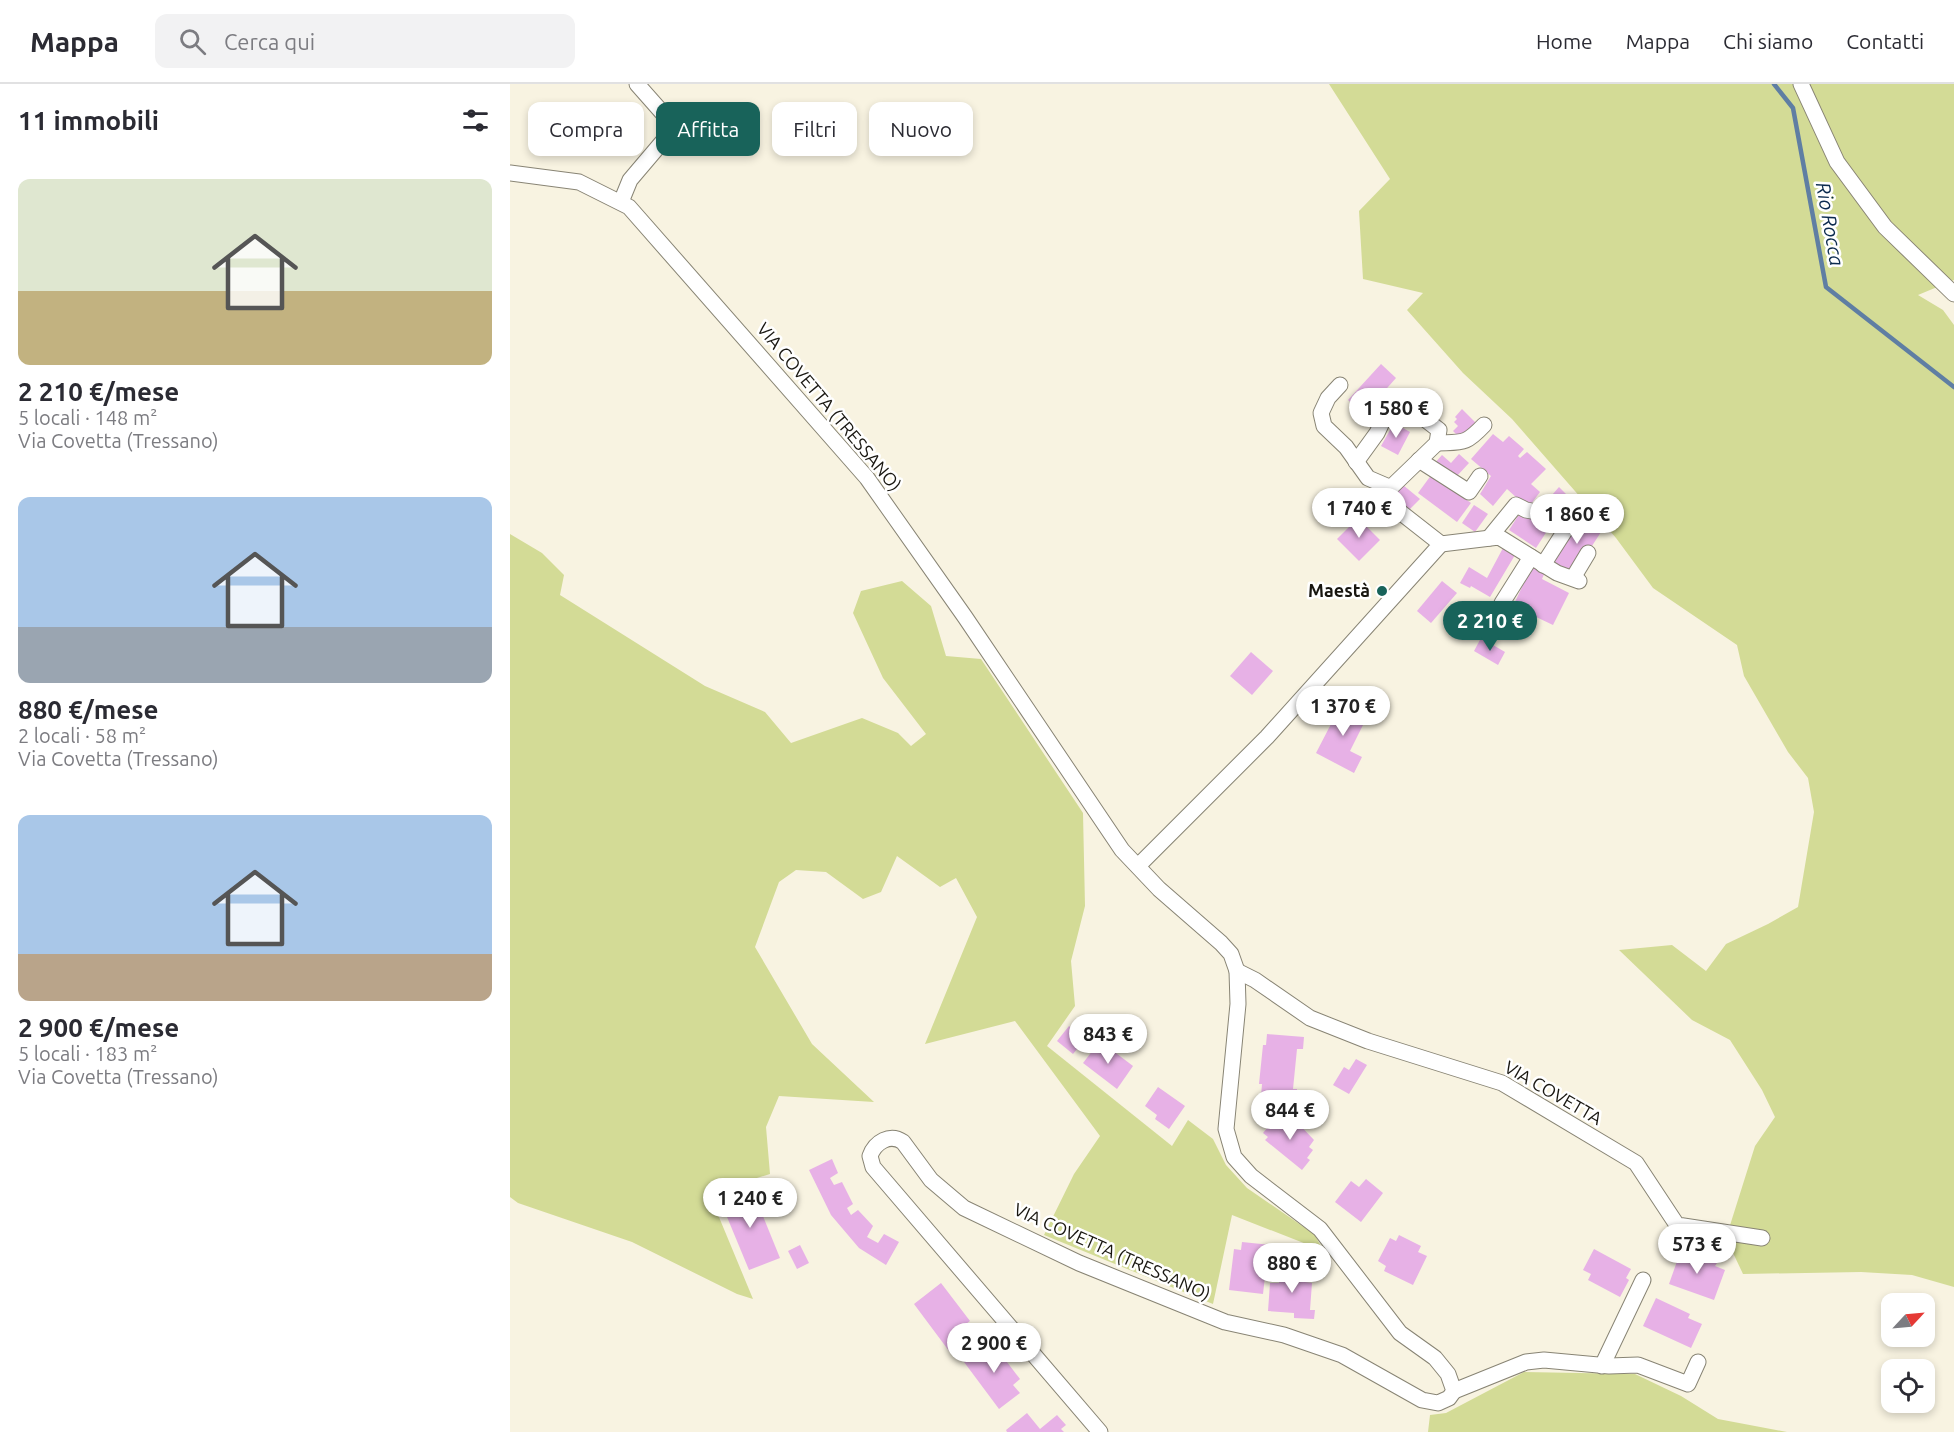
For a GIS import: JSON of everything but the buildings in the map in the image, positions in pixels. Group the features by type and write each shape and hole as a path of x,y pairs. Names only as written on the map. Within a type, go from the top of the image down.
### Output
{"street":[{"path":"621,202 630,180 675,127 637,84"},
{"path":"1801,84 1837,162 1886,226 1954,294"},
{"name":"VIA COVETTA (TRESSANO)","path":"510,173 579,182 629,207 867,478 965,617 1122,850 1160,889 1231,954 1237,971 1238,1004 1226,1129 1234,1157 1251,1176 1320,1229 1400,1333 1436,1358 1448,1374 1454,1391 1449,1398 1438,1403 1422,1401 1342,1355 1284,1335 1225,1322 1079,1263 964,1208 931,1180 898,1138 885,1139 877,1145 870,1156 873,1167 1100,1432"},
{"path":"1340,385 1328,398 1321,413 1324,426 1346,447 1368,478 1389,487"},
{"path":"1404,403 1439,430 1437,443 1381,497 1441,544"},
{"path":"1356,462 1386,414"},
{"path":"1437,443 1470,440 1484,425"},
{"path":"1419,460 1469,492 1480,476"},
{"path":"1489,538 1516,505 1526,510 1548,514 1568,526 1502,603"},
{"path":"1137,866 1267,737 1441,544 1499,537 1557,573 1576,579 1588,553"},
{"name":"VIA COVETTA","path":"1237,971 1255,980 1310,1018 1368,1041 1502,1083 1636,1163 1677,1225 1762,1238"},
{"path":"1606,1366 1643,1280"},
{"path":"1454,1391 1526,1362 1544,1360 1606,1366 1638,1365 1688,1384 1698,1362"}],"green space":[{"path":"1329,84 1954,84 1954,280 1918,295 1943,310 1954,325 1954,1287 1912,1275 1861,1272 1743,1274 1726,1238 1755,1146 1775,1117 1762,1090 1730,1040 1692,1020 1619,950 1672,945 1706,971 1726,944 1798,907 1814,812 1808,778 1788,752 1744,676 1737,645 1653,588 1616,538 1512,419 1463,373 1407,310 1423,293 1363,279 1359,211 1390,179"},
{"path":"510,534 542,553 564,575 560,595 705,686 765,712 791,743 862,718 898,733 911,746 926,734 883,678 853,613 861,591 902,581 931,606 946,656 981,659 1083,813 1085,906 1071,961 1075,1006 1047,1046 1172,1146 1188,1120 1213,1139 1226,1165 1247,1188 1314,1234 1324,1251 1232,1215 1213,1304 1044,1235 1074,1174 1100,1136 1015,1021 925,1044 977,917 956,878 940,887 897,856 881,892 863,899 826,872 796,870 779,882 755,947 812,1044 874,1102 779,1096 766,1127 770,1174 709,1193 753,1299 737,1294 632,1242 518,1203 510,1197"},
{"path":"1524,1372 1635,1374 1681,1396 1718,1419 1787,1432 1428,1432 1430,1415 1446,1413"}],"waterway":[{"name":"Rio Rocca","path":"1774,84 1793,108 1826,287 1954,387"}],"place":[{"name":"Maestà","path":"1382,591"}]}
